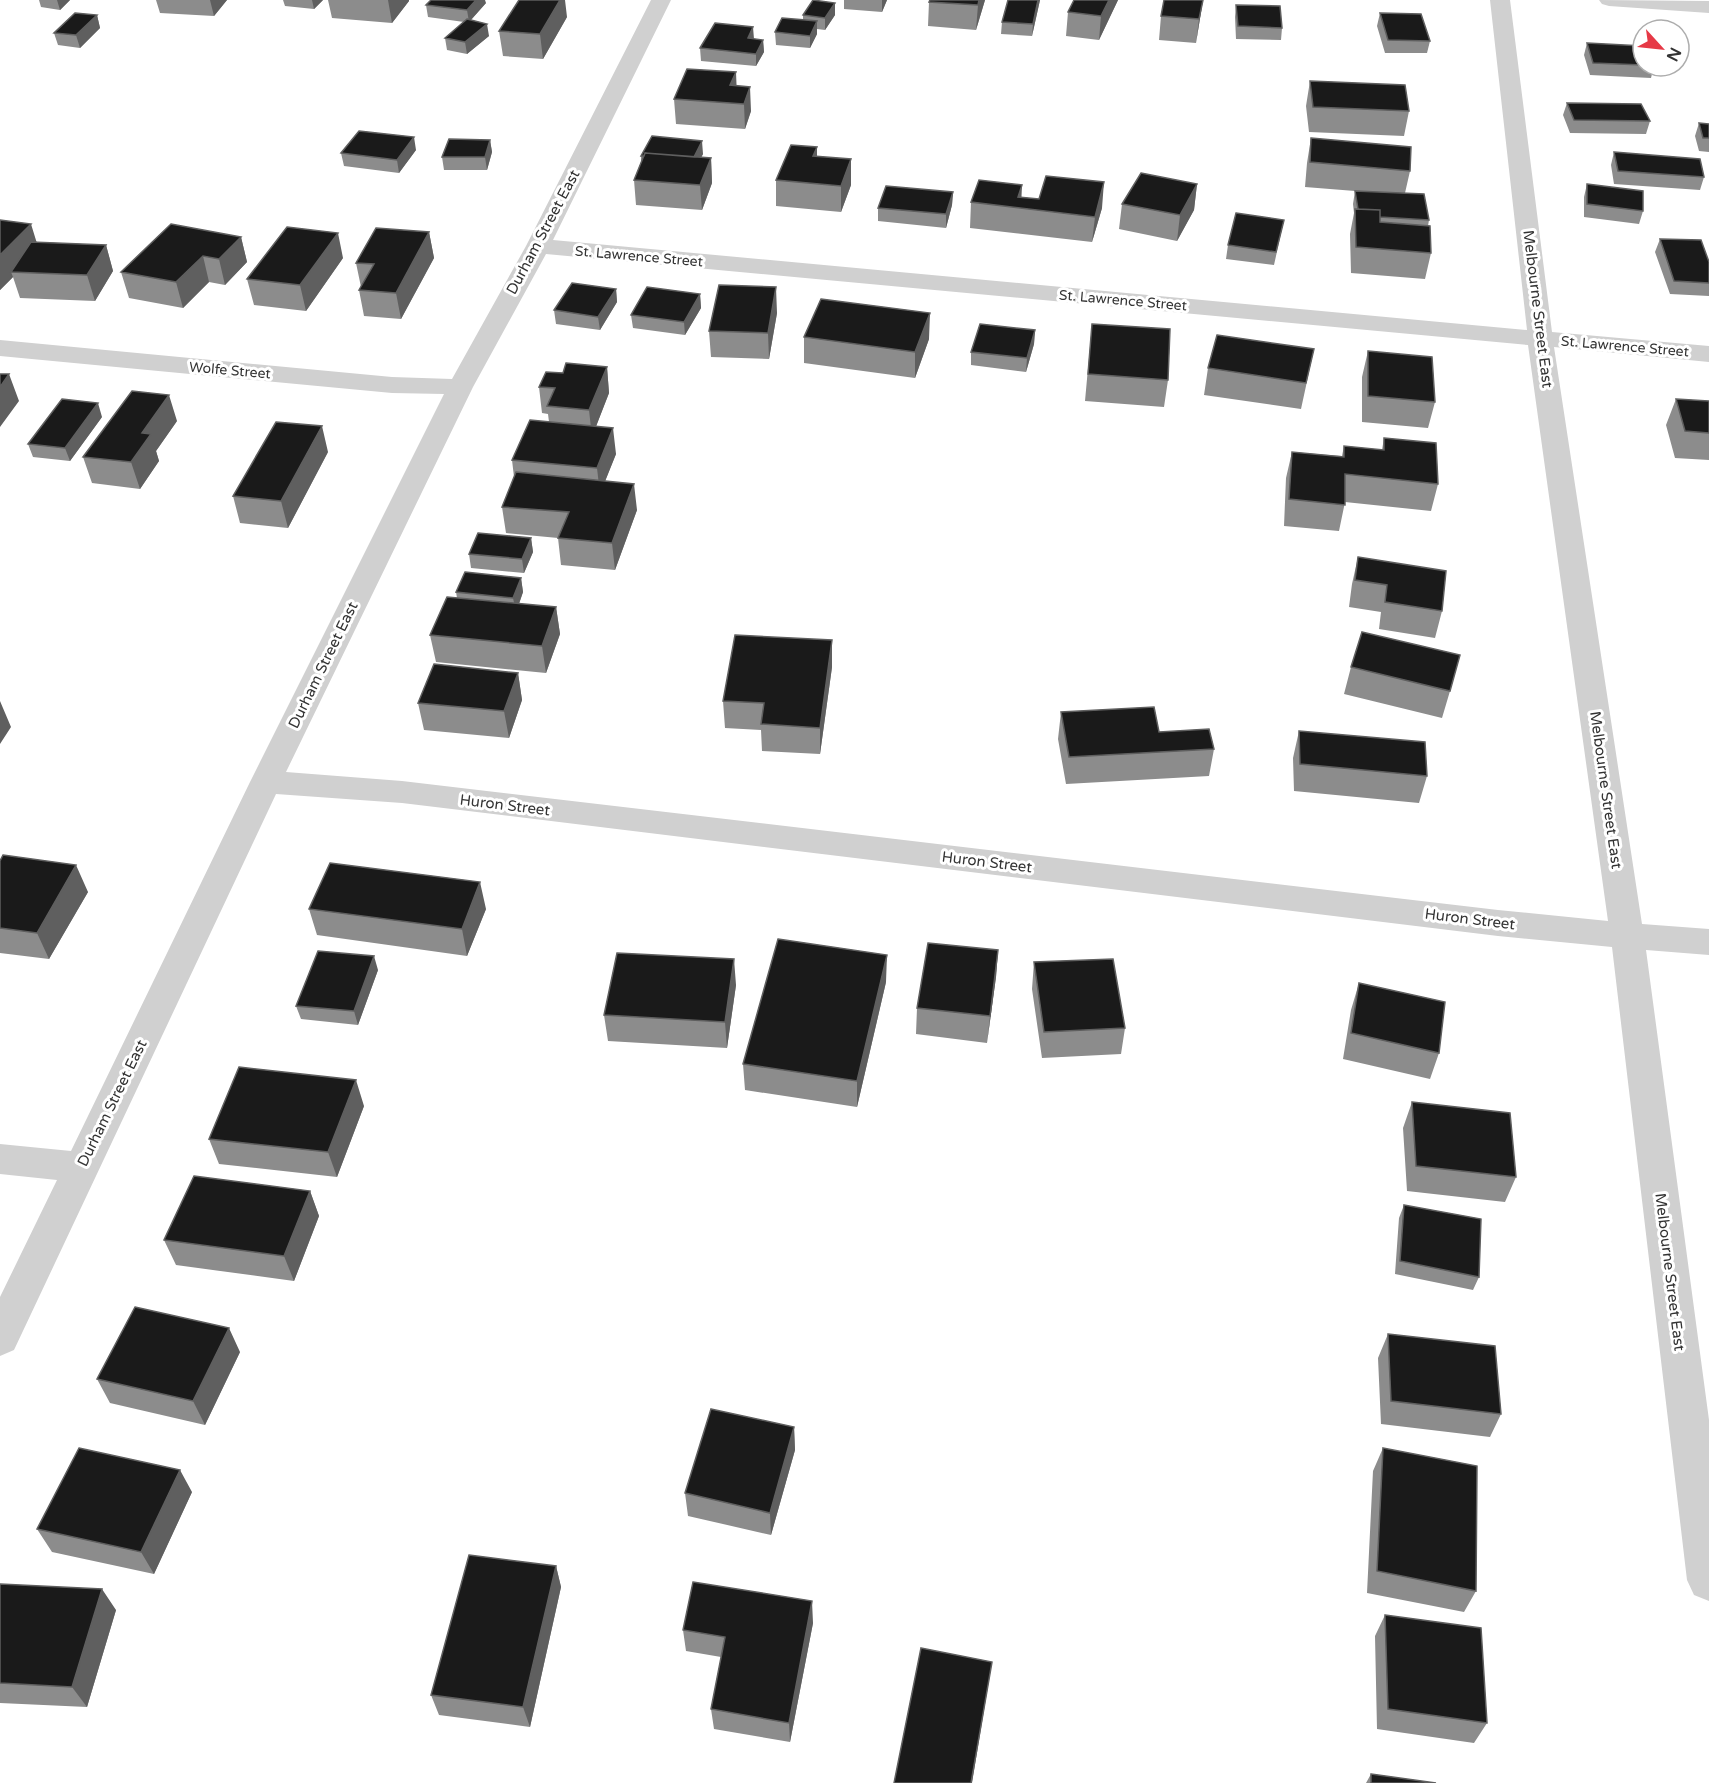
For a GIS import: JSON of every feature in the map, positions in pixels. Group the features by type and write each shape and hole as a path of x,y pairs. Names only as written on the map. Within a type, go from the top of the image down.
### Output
{"street":[{"name":"Durham Street East","path":"0,1338 266,782 460,387 538,246 661,0"},
{"name":"Melbourne Street East","path":"1500,0 1540,339 1627,936 1709,1580"},
{"path":"1609,0 1709,7"},
{"name":"St. Lawrence Street","path":"538,246 1709,354"},
{"name":"Wolfe Street","path":"0,348 392,385 460,387"},
{"name":"Huron Street","path":"266,782 402,792 1627,936 1709,942"},
{"path":"0,1159 81,1167"}],"building":[{"path":"431,0 476,0 467,10 426,5"},
{"path":"519,0 560,0 540,34 499,31"},
{"path":"813,0 835,3 825,18 803,15"},
{"path":"930,0 979,0 978,5 929,2"},
{"path":"1008,0 1038,0 1033,24 1002,22"},
{"path":"1074,0 1109,0 1101,16 1068,12"},
{"path":"1164,0 1203,0 1199,19 1161,16"},
{"path":"1236,5 1280,6 1282,28 1238,26"},
{"path":"75,13 97,15 76,35 54,33"},
{"path":"1380,13 1421,14 1430,41 1388,40"},
{"path":"782,18 817,21 810,36 775,32"},
{"path":"467,19 487,24 465,42 445,38"},
{"path":"715,23 753,27 748,38 763,40 756,54 700,48"},
{"path":"1587,43 1631,45 1631,65 1593,63"},
{"path":"687,69 736,72 730,85 750,87 744,104 674,99"},
{"path":"1310,81 1405,85 1409,111 1313,107"},
{"path":"1567,103 1641,104 1650,121 1574,120"},
{"path":"1699,123 1709,124 1709,138 1703,138"},
{"path":"359,131 414,137 397,160 341,153"},
{"path":"652,136 702,141 694,157 645,153 641,156"},
{"path":"1311,138 1411,147 1410,171 1310,162"},
{"path":"449,139 490,140 485,157 442,157"},
{"path":"791,145 817,147 813,156 851,159 841,186 776,180"},
{"path":"1614,152 1700,159 1704,177 1618,171"},
{"path":"645,153 711,158 700,185 634,180"},
{"path":"1141,173 1197,184 1180,215 1122,204"},
{"path":"1046,176 1104,182 1095,217 971,202 979,180 1022,185 1018,197 1039,199"},
{"path":"1587,184 1643,191 1643,211 1587,204"},
{"path":"886,186 953,192 946,214 878,208"},
{"path":"1355,191 1424,194 1429,220 1380,217 1380,210 1358,209"},
{"path":"1355,209 1380,210 1380,222 1430,226 1431,253 1356,247"},
{"path":"1236,213 1284,220 1276,252 1228,245"},
{"path":"0,220 31,224 0,255"},
{"path":"171,224 241,237 219,259 203,256 176,282 121,272"},
{"path":"287,227 338,233 300,285 247,279"},
{"path":"376,228 429,232 396,293 359,290 374,264 356,263"},
{"path":"1660,239 1701,240 1709,262 1709,283 1674,281"},
{"path":"31,242 106,245 87,275 11,272"},
{"path":"572,283 616,289 598,317 554,310"},
{"path":"719,285 776,287 768,333 709,331"},
{"path":"647,287 700,294 684,322 631,315"},
{"path":"821,299 930,313 915,352 804,337"},
{"path":"980,324 1035,330 1027,358 971,352"},
{"path":"1092,324 1170,329 1168,380 1088,374"},
{"path":"1217,335 1314,349 1306,383 1208,368"},
{"path":"1368,351 1432,357 1435,402 1368,396"},
{"path":"566,363 607,367 589,410 547,406 555,388 539,387 546,372 563,373"},
{"path":"0,374 9,374 0,387"},
{"path":"132,391 169,395 142,433 151,434 131,462 83,457"},
{"path":"62,399 98,403 65,448 28,444"},
{"path":"1676,399 1709,401 1709,433 1685,431"},
{"path":"530,420 613,428 597,468 512,460"},
{"path":"276,422 322,426 281,501 233,496"},
{"path":"1384,438 1436,443 1438,484 1345,474 1345,505 1289,499 1292,452 1344,457 1344,446 1384,450"},
{"path":"516,472 634,484 612,543 558,538 569,512 502,507"},
{"path":"478,533 531,538 522,559 469,554"},
{"path":"1358,557 1446,571 1442,611 1385,602 1387,585 1355,580"},
{"path":"465,572 521,578 513,598 456,592"},
{"path":"447,597 556,607 542,646 430,635"},
{"path":"1362,632 1460,655 1450,691 1351,667"},
{"path":"735,635 832,640 820,728 761,724 764,703 723,701"},
{"path":"434,664 518,673 504,711 418,703"},
{"path":"1154,707 1159,732 1209,729 1214,749 1069,757 1061,712"},
{"path":"1299,731 1425,742 1427,776 1300,764"},
{"path":"3,855 76,865 37,933 0,928 0,861"},
{"path":"330,863 480,882 462,929 309,909"},
{"path":"778,939 887,955 857,1081 743,1064"},
{"path":"928,943 998,950 990,1016 917,1008"},
{"path":"318,951 374,956 354,1011 296,1006"},
{"path":"617,953 734,959 725,1022 604,1015"},
{"path":"1113,959 1125,1028 1044,1032 1034,962"},
{"path":"1359,983 1445,1002 1439,1053 1351,1033"},
{"path":"239,1067 356,1080 328,1152 209,1139"},
{"path":"1412,1102 1510,1113 1516,1177 1416,1166"},
{"path":"194,1176 310,1191 284,1256 164,1240"},
{"path":"1404,1205 1481,1219 1479,1277 1400,1261"},
{"path":"135,1307 229,1328 193,1401 97,1379"},
{"path":"1388,1334 1495,1346 1501,1414 1391,1401"},
{"path":"711,1409 794,1427 770,1513 685,1493"},
{"path":"79,1448 180,1470 141,1552 37,1529"},
{"path":"1383,1448 1477,1466 1476,1591 1377,1571"},
{"path":"469,1555 556,1566 523,1707 431,1695"},
{"path":"693,1582 812,1601 789,1723 711,1709 725,1637 683,1630"},
{"path":"0,1584 102,1589 72,1687 0,1683"},
{"path":"1385,1615 1481,1628 1487,1723 1388,1709"},
{"path":"921,1648 992,1662 971,1783 894,1783"},
{"path":"1371,1774 1436,1783 1371,1783"}]}
